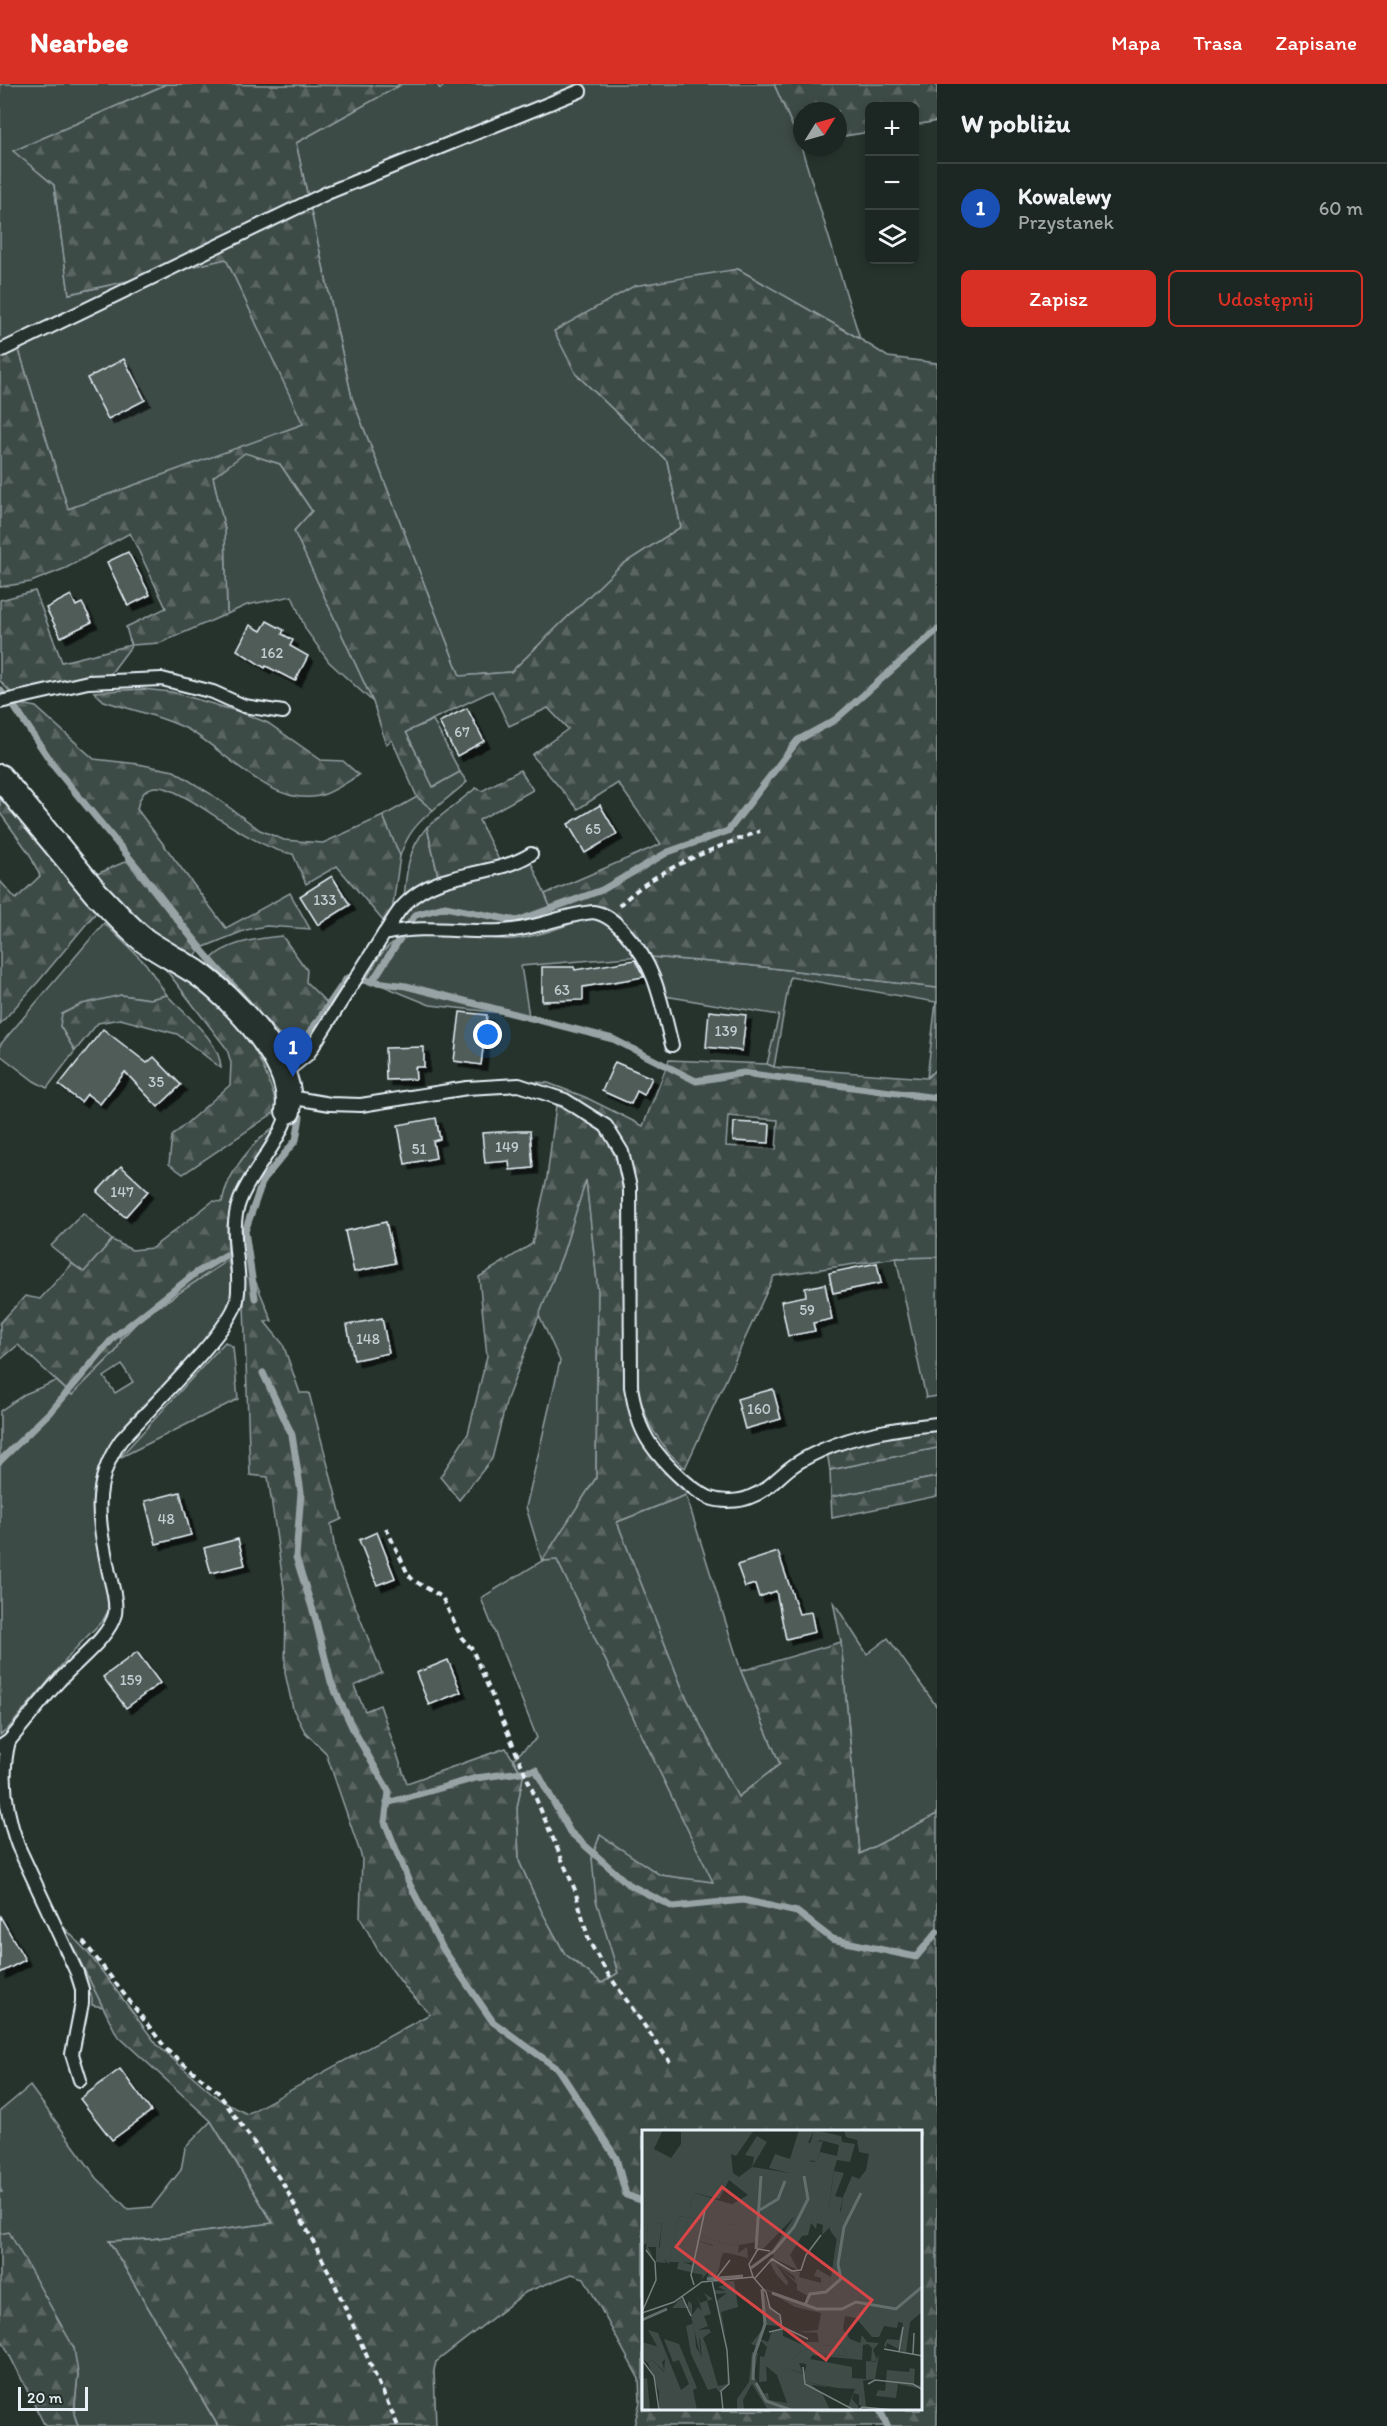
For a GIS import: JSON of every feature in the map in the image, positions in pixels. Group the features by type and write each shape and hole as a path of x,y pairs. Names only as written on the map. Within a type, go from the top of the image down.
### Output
{"street":[{"path":"0,777 110,908 145,940 196,972 228,999 264,1043 283,1074 288,1104"}],"lane":[{"path":"0,351 327,193 580,91"},
{"path":"0,702 88,682 162,679 213,692 244,706 283,712"},
{"path":"283,1074 308,1054 405,903 422,890 439,882 489,869 531,854"},
{"path":"384,934 398,930 501,931 519,929 584,913 599,913 608,917 627,934 649,965 672,1045"},
{"path":"80,2080 72,2054 82,2003 82,1989 77,1973 11,1827 5,1791 5,1744 110,1626 115,1613 114,1597 100,1525 98,1499 103,1474 111,1454 121,1440 215,1337 232,1314 238,1299 234,1234 237,1208 243,1192 278,1133 288,1104 361,1105 467,1088 519,1085 565,1100 606,1126 622,1152 630,1187 631,1387 636,1411 643,1432 657,1452 680,1477 711,1498 736,1501 748,1498 774,1483 804,1458 854,1438 899,1428 937,1424"}],"path":[{"path":"608,917 624,900 658,876 694,857 760,831"},
{"path":"387,1528 408,1574 413,1580 442,1597 461,1637 472,1649 575,1890 589,1941 606,1971 670,2062"},
{"path":"53,1922 61,1921 75,1932 163,2045 216,2091 284,2185 332,2278 398,2426"}],"green space":[{"path":"0,84 167,84 14,151 54,185 69,294 226,259 304,424 68,509 18,347 0,355"},
{"path":"167,84 399,86 296,143 352,398 460,676 511,672 620,566 681,527 667,461 576,374 554,331 634,286 738,269 888,357 937,363 937,988 746,965 651,957 624,921 603,906 553,913 545,894 661,844 618,783 578,809 532,755 568,729 548,708 509,726 492,691 406,732 433,787 460,772 467,782 433,810 417,797 392,740 386,744 373,702 294,531 312,511 280,464 245,453 213,477 225,530 227,614 160,643 132,645 108,677 12,694 0,681 0,600 35,591 62,662 131,645 126,627 166,608 130,533 66,568 31,582 0,587 0,355 18,347 68,509 303,424 226,259 69,294 54,185 13,151"},
{"path":"398,84 437,84 440,89 446,84 774,84 793,127 793,156 804,156 860,339 738,269 576,374 667,461 681,527 620,566 511,672 460,676 352,398 296,143"},
{"path":"774,84 937,84 937,121 919,124 919,102 865,102 865,133 847,136 847,102 793,102 793,127"},
{"path":"245,452 280,464 312,511 294,531 373,702 329,662 306,630 292,596 247,605 227,614 225,530 213,477"},
{"path":"142,689 172,692 240,712 268,723 321,760 343,761 359,775 324,795 301,797 283,793 249,774 187,729 104,701 94,692"},
{"path":"22,704 36,707 94,759 174,771 211,794 260,830 284,840 323,843 383,816 400,856 392,912 383,921 337,866 306,884 293,854 282,852 257,841 177,793 162,787 149,789 143,794 137,809 226,928 290,893 310,929 266,926 246,930 204,947 60,770 17,706"},
{"path":"433,720 460,772 433,787 406,732"},
{"path":"520,770 533,790 479,820 500,862 438,876 427,827 476,788 482,791"},
{"path":"0,793 59,867 98,910 0,1024 0,881 16,899 40,876 29,853 0,813"},
{"path":"417,797 433,810 413,830 400,856 383,816"},
{"path":"427,827 438,876 404,900 407,870 412,852"},
{"path":"127,861 199,951 191,960 131,917 92,876"},
{"path":"531,862 553,913 517,925 497,927 448,923 394,927 411,906 433,891"},
{"path":"589,918 603,919 642,956 521,966 529,1016 430,1005 366,979 385,949 405,937 434,934 500,939 523,938"},
{"path":"104,923 146,964 167,995 150,999 121,995 60,1026 75,1051 47,1088 0,1055 0,1045"},
{"path":"282,936 307,970 306,982 327,1003 319,1028 309,1042 287,1055 205,971 216,954 237,944"},
{"path":"651,957 746,965 937,988 937,1068 927,1078 936,1002 790,977 774,1067 767,1064 779,1015 665,996"},
{"path":"163,966 205,994 237,1025 261,1063 278,1110 183,1174 169,1164 172,1136 230,1085 231,1063 227,1049"},
{"path":"121,995 150,999 167,995 208,1038 215,1048 221,1068 177,1034 120,1019 98,1023 75,1051 60,1026 62,1014 82,1004"},
{"path":"669,1060 767,1064 774,1067 927,1078 937,1068 937,1257 896,1258 774,1276 685,1468 668,1452 650,1426 639,1396 636,1364 635,1185 614,1130 594,1112 561,1093 521,1081 548,1083 585,1097 643,1126","holes":["728,1116 778,1120 776,1149 726,1146"]},
{"path":"556,1105 585,1119 605,1135 618,1163 623,1194 625,1375 632,1422 650,1451 683,1484 686,1495 617,1522 684,1693 738,1797 780,1764 741,1671 841,1642 860,1854 937,1814 937,2426 634,2426 640,2402 639,2379 584,2278 572,2274 526,2292 436,2362 434,2370 436,2426 218,2426 109,2241 151,2239 273,2223 211,2121 117,2035 62,1925 89,1954 158,2046 220,2100 247,2114 430,2014 404,1986 379,1952 360,1917 362,1858 326,1753 305,1732 293,1709 285,1673 286,1602 268,1477 250,1475 242,1249 272,1321 265,1322 283,1344 300,1393 309,1393 342,1519 331,1524 336,1558 382,1673 354,1686 365,1711 380,1705 407,1783 506,1748 523,1776 517,1808 519,1861 541,1910 565,1954 602,1983 618,1973 596,1900 592,1858 600,1835 660,1875 713,1882 557,1560 542,1561 596,1478 598,1291 586,1180 563,1253 507,1399 492,1459 459,1500 440,1477 468,1434 487,1356 479,1277 532,1244 547,1178"},
{"path":"275,1126 233,1199 227,1225 228,1260 140,1319 122,1338 116,1351 72,1395 18,1345 0,1360 0,1323 25,1296 40,1299 72,1264 84,1272 112,1240 132,1250 152,1248 213,1201 222,1202 235,1170 249,1150"},
{"path":"586,1178 598,1291 596,1478 543,1561 557,1560 714,1883 660,1875 600,1836 592,1858 618,1974 602,1983 565,1954 541,1910 519,1861 517,1808 523,1776 513,1759 537,1738 481,1598 542,1561 526,1507 560,1361 539,1315 563,1253"},
{"path":"83,1213 112,1240 84,1273 51,1246"},
{"path":"937,1257 937,1396 926,1398 896,1258"},
{"path":"228,1260 233,1291 219,1323 190,1358 126,1423 109,1447 99,1467 95,1482 95,1518 108,1611 103,1620 76,1648 7,1730 0,1735 0,1411 25,1394 56,1381 72,1395 116,1351 122,1338 140,1319","holes":["122,1365 133,1382 115,1393 104,1377"]},
{"path":"225,1342 233,1347 238,1399 119,1458"},
{"path":"937,1428 937,1448 830,1470 827,1452 874,1439"},
{"path":"937,1448 937,1477 831,1497 830,1470"},
{"path":"937,1477 937,1496 832,1518 831,1497"},
{"path":"686,1495 741,1671 780,1764 738,1797 684,1693 617,1522"},
{"path":"833,1601 867,1654 888,1638 937,1707 937,1814 860,1854 841,1642"},
{"path":"62,1925 103,2007 92,2005 92,1998"},
{"path":"30,2086 97,2178 128,2209 152,2207 181,2170 185,2148 211,2121 273,2223 151,2239 109,2241 218,2426 78,2426 74,2414 78,2374 9,2233 0,2234 0,2192 2,2192 0,2188 0,2111"},
{"path":"9,2232 74,2348 78,2374 74,2414 78,2426 45,2426 0,2336 0,2234"}],"building":[{"path":"124,359 145,400 108,419 87,378"},
{"path":"128,552 150,595 128,606 107,562"},
{"path":"71,595 76,606 82,603 92,622 61,637 46,608"},
{"path":"267,621 284,630 282,634 293,640 290,646 308,656 295,681 266,666 265,668 237,650 250,625 261,631"},
{"path":"467,708 484,741 457,756 439,722"},
{"path":"600,805 617,834 585,853 568,824"},
{"path":"332,876 350,905 318,925 300,896"},
{"path":"635,960 644,977 583,987 583,1000 542,1001 542,967 574,967 575,970"},
{"path":"709,1011 746,1015 742,1051 706,1047"},
{"path":"460,1012 487,1015 481,1065 454,1061"},
{"path":"103,1029 147,1063 154,1057 181,1085 158,1107 125,1072 100,1104 87,1094 81,1102 59,1085"},
{"path":"424,1047 424,1067 415,1067 416,1079 386,1080 385,1048"},
{"path":"615,1062 652,1078 644,1095 637,1091 631,1104 602,1091"},
{"path":"436,1118 440,1139 433,1141 436,1158 405,1164 398,1125"},
{"path":"734,1122 770,1124 769,1143 733,1141"},
{"path":"530,1131 533,1168 510,1170 509,1161 485,1163 482,1133"},
{"path":"121,1166 148,1191 125,1217 97,1192"},
{"path":"386,1222 395,1263 354,1272 345,1231"},
{"path":"877,1263 881,1283 833,1293 829,1273"},
{"path":"825,1284 832,1319 813,1323 815,1331 788,1336 781,1301 806,1296 805,1288"},
{"path":"382,1318 389,1353 354,1360 347,1325"},
{"path":"773,1389 781,1419 745,1429 737,1399"},
{"path":"180,1492 191,1535 156,1544 145,1501"},
{"path":"377,1532 395,1578 377,1585 359,1540"},
{"path":"238,1539 245,1565 211,1573 204,1548"},
{"path":"778,1552 799,1614 811,1612 815,1632 786,1639 776,1591 759,1597 755,1584 745,1587 737,1565"},
{"path":"137,1652 160,1683 126,1708 103,1677"},
{"path":"448,1660 461,1692 429,1705 416,1673"},
{"path":"0,1916 25,1960 0,1973"},
{"path":"120,2069 151,2111 112,2140 80,2099"}],"waterway":[{"path":"372,982 415,915 445,907 517,921 602,890 668,852 728,831 798,740 835,720 937,630"},
{"path":"0,690 15,708 56,769 199,947 250,1005"},
{"path":"265,1023 285,1045 297,1045 306,1038 347,978 406,986 613,1039 696,1081 743,1073 937,1098"},
{"path":"255,1298 245,1231 263,1180 296,1140 300,1117"},
{"path":"0,1461 55,1407 114,1337 196,1273 226,1255"},
{"path":"263,1373 292,1435 301,1492 296,1557 315,1617 331,1682 354,1731 389,1792 385,1822 410,1885 443,1949 493,2022 558,2069 616,2158 626,2195 642,2201"},
{"path":"387,1803 476,1778 536,1770 570,1832 628,1884 673,1907 743,1900 797,1912 832,1939 916,1957 937,1932"},
{"path":"880,2411 887,2426"}],"place":[{"name":"Kowalewy","path":"293,1077"}]}
